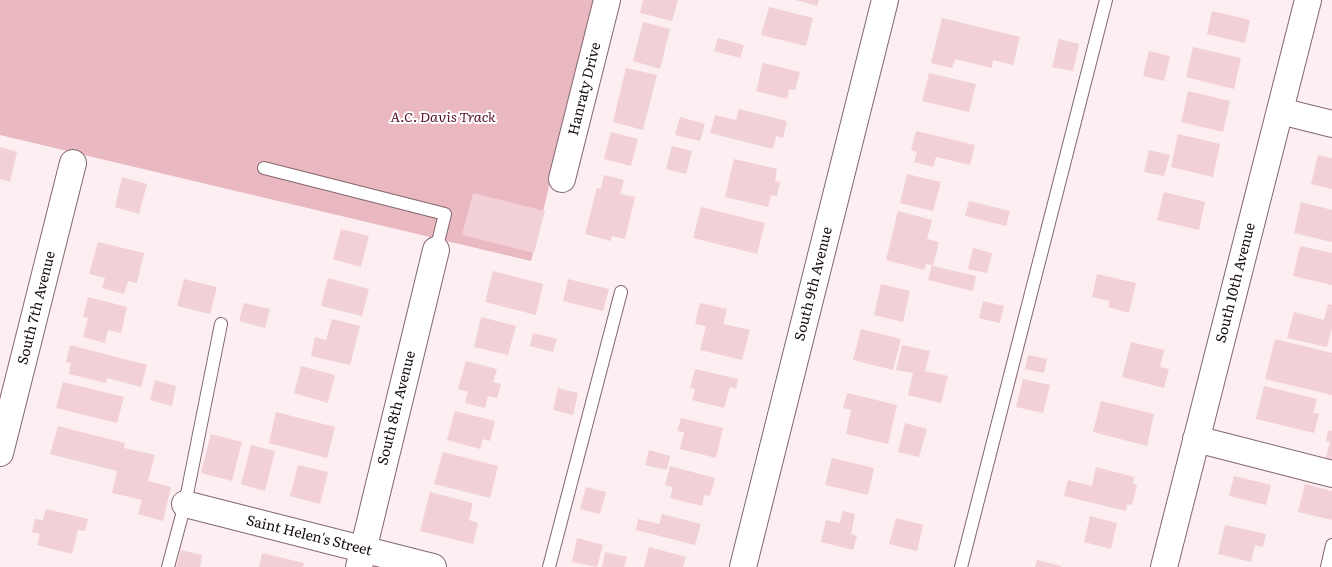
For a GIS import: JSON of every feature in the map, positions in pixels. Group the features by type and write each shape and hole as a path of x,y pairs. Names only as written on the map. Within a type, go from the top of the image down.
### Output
{"street":[{"name":"Hanraty Drive","path":"562,179 607,0"},
{"name":"South 9th Avenue","path":"743,567 885,0"},
{"name":"South 10th Avenue","path":"1164,567 1308,0"},
{"path":"1280,111 1332,124"},
{"name":"South 7th Avenue","path":"0,452 73,163"},
{"name":"South 8th Avenue","path":"361,558 436,250"},
{"path":"1196,439 1332,474"},
{"name":"Saint Helen's Street","path":"185,504 361,558 433,567"}],"lane":[{"path":"961,567 1106,0"},
{"path":"264,168 446,214 436,250"},
{"path":"549,567 621,292"},
{"path":"168,567 185,504 221,324"},
{"path":"1326,567 1332,546"}],"green space":[{"name":"A.C. Davis Track","path":"0,0 594,0 531,261 0,135"}],"building":[{"path":"643,0 678,0 672,21 640,13"},
{"path":"796,0 819,0 817,6"},
{"path":"769,7 813,18 806,46 761,35"},
{"path":"1212,11 1250,20 1245,43 1207,34"},
{"path":"942,18 1020,37 1013,65 993,60 992,68 955,59 952,68 931,63"},
{"path":"643,22 670,29 660,69 633,61"},
{"path":"718,38 744,45 740,58 714,51"},
{"path":"1059,39 1079,44 1073,71 1052,67"},
{"path":"1193,47 1241,58 1234,89 1186,77"},
{"path":"1149,51 1170,56 1164,81 1143,76"},
{"path":"763,63 800,72 795,90 789,89 787,99 756,91"},
{"path":"626,68 657,75 643,130 613,122"},
{"path":"929,73 976,84 969,112 922,101"},
{"path":"1188,91 1230,101 1223,132 1181,122"},
{"path":"739,109 787,121 783,138 776,136 773,149 710,133 715,115 736,120"},
{"path":"680,117 705,124 700,141 675,135"},
{"path":"916,131 975,145 970,165 936,157 933,167 914,162 917,152 911,150"},
{"path":"611,132 638,139 631,166 604,159"},
{"path":"1178,134 1220,144 1213,177 1171,167"},
{"path":"672,146 692,151 686,174 666,169"},
{"path":"0,147 17,152 10,182 0,179"},
{"path":"1149,150 1170,155 1164,176 1144,172"},
{"path":"1318,155 1332,158 1332,189 1311,184"},
{"path":"734,159 777,169 775,181 780,182 777,196 771,195 768,207 725,197"},
{"path":"907,174 941,182 933,211 900,203"},
{"path":"604,175 624,180 620,194 635,197 625,239 612,236 611,241 585,234 597,188 601,189"},
{"path":"122,177 147,184 139,214 115,207"},
{"path":"1164,192 1205,202 1199,230 1157,220"},
{"path":"473,193 545,211 534,253 462,235"},
{"path":"969,201 1010,211 1006,226 965,216"},
{"path":"1301,202 1332,210 1332,242 1294,233"},
{"path":"701,207 765,223 757,254 693,238"},
{"path":"898,211 932,220 927,239 939,242 933,266 976,276 973,291 928,280 932,265 926,264 924,270 886,260"},
{"path":"341,229 369,236 361,267 333,259"},
{"path":"98,242 144,253 137,283 128,281 124,294 102,288 105,278 89,274"},
{"path":"1300,246 1332,253 1332,285 1293,276"},
{"path":"973,248 992,253 987,273 968,269"},
{"path":"493,271 543,284 536,315 485,302"},
{"path":"1097,274 1136,283 1129,313 1108,307 1110,301 1092,297"},
{"path":"328,278 369,289 362,316 321,306"},
{"path":"184,279 217,287 210,314 177,306"},
{"path":"568,279 609,289 603,311 563,301"},
{"path":"881,284 910,291 903,322 874,315"},
{"path":"88,297 127,307 121,333 108,330 105,343 83,337 88,318 83,317"},
{"path":"983,301 1004,306 1000,323 979,318"},
{"path":"244,303 270,309 265,328 239,321"},
{"path":"700,303 727,309 723,324 750,330 742,360 700,350 706,326 695,324"},
{"path":"1328,304 1332,305 1332,328 1327,347 1287,338 1294,312 1324,320"},
{"path":"481,317 516,326 508,355 474,347"},
{"path":"332,319 360,326 350,365 311,356 315,337 326,340"},
{"path":"861,329 901,339 893,370 853,360"},
{"path":"533,333 557,339 553,352 530,346"},
{"path":"1275,339 1332,353 1332,395 1265,379"},
{"path":"1131,342 1164,350 1160,367 1169,369 1164,388 1122,377"},
{"path":"70,345 147,365 141,387 107,378 106,383 69,374 71,363 66,362"},
{"path":"902,345 930,351 925,371 948,376 941,403 908,395 913,373 896,370"},
{"path":"1028,355 1047,359 1044,373 1025,369"},
{"path":"466,361 497,369 493,382 501,384 497,398 488,396 485,408 465,403 468,392 458,389"},
{"path":"301,366 335,375 328,403 294,393"},
{"path":"695,369 738,379 736,389 730,387 724,408 692,400 695,389 690,388"},
{"path":"1023,379 1050,385 1043,413 1016,407"},
{"path":"155,380 176,386 172,406 150,400"},
{"path":"63,382 124,397 117,423 56,408"},
{"path":"1264,386 1317,399 1313,413 1319,414 1314,433 1256,419"},
{"path":"558,388 578,393 573,415 553,410"},
{"path":"847,393 897,405 888,444 846,434 851,410 843,408"},
{"path":"1101,401 1154,414 1147,446 1093,432"},
{"path":"455,411 495,421 490,441 483,439 480,449 447,440"},
{"path":"276,412 335,427 327,458 269,443"},
{"path":"681,418 723,428 716,458 680,449 684,432 677,431"},
{"path":"905,423 927,429 919,457 898,452"},
{"path":"58,426 125,443 124,448 155,455 148,481 171,487 163,521 138,514 142,500 112,493 117,471 50,454"},
{"path":"1328,430 1332,431 1332,466 1324,464 1330,442 1326,441"},
{"path":"211,434 242,442 232,481 201,473"},
{"path":"251,445 275,451 265,491 241,484"},
{"path":"649,450 670,456 667,470 645,465"},
{"path":"443,452 498,466 490,498 434,484"},
{"path":"832,458 874,468 868,495 825,485"},
{"path":"298,465 328,472 320,504 290,496"},
{"path":"670,466 715,478 710,496 704,495 702,506 670,498 673,487 665,485"},
{"path":"1096,467 1134,477 1133,484 1137,485 1132,505 1127,504 1126,511 1064,496 1068,480 1092,486"},
{"path":"1234,476 1271,485 1266,505 1229,496"},
{"path":"1305,484 1332,491 1332,520 1298,512"},
{"path":"586,487 606,492 600,514 580,509"},
{"path":"430,492 473,503 469,520 478,523 473,544 420,531"},
{"path":"46,509 88,519 85,531 78,530 72,554 37,545 40,534 32,532 35,519 43,520"},
{"path":"843,511 855,514 851,534 857,536 853,550 821,542 826,520 840,523"},
{"path":"662,514 701,524 695,545 636,530 638,519 659,524"},
{"path":"1090,516 1117,523 1111,549 1084,542"},
{"path":"896,518 923,525 917,551 889,544"},
{"path":"1225,525 1266,534 1263,547 1255,545 1251,562 1218,554"},
{"path":"577,538 603,545 597,567 572,562"},
{"path":"649,547 686,557 683,567 644,567"},
{"path":"181,550 202,555 200,567 176,567"},
{"path":"605,552 627,557 624,567 602,567"},
{"path":"262,553 304,563 303,567 259,567"},
{"path":"1037,560 1061,566 1061,567 1035,567"}]}
